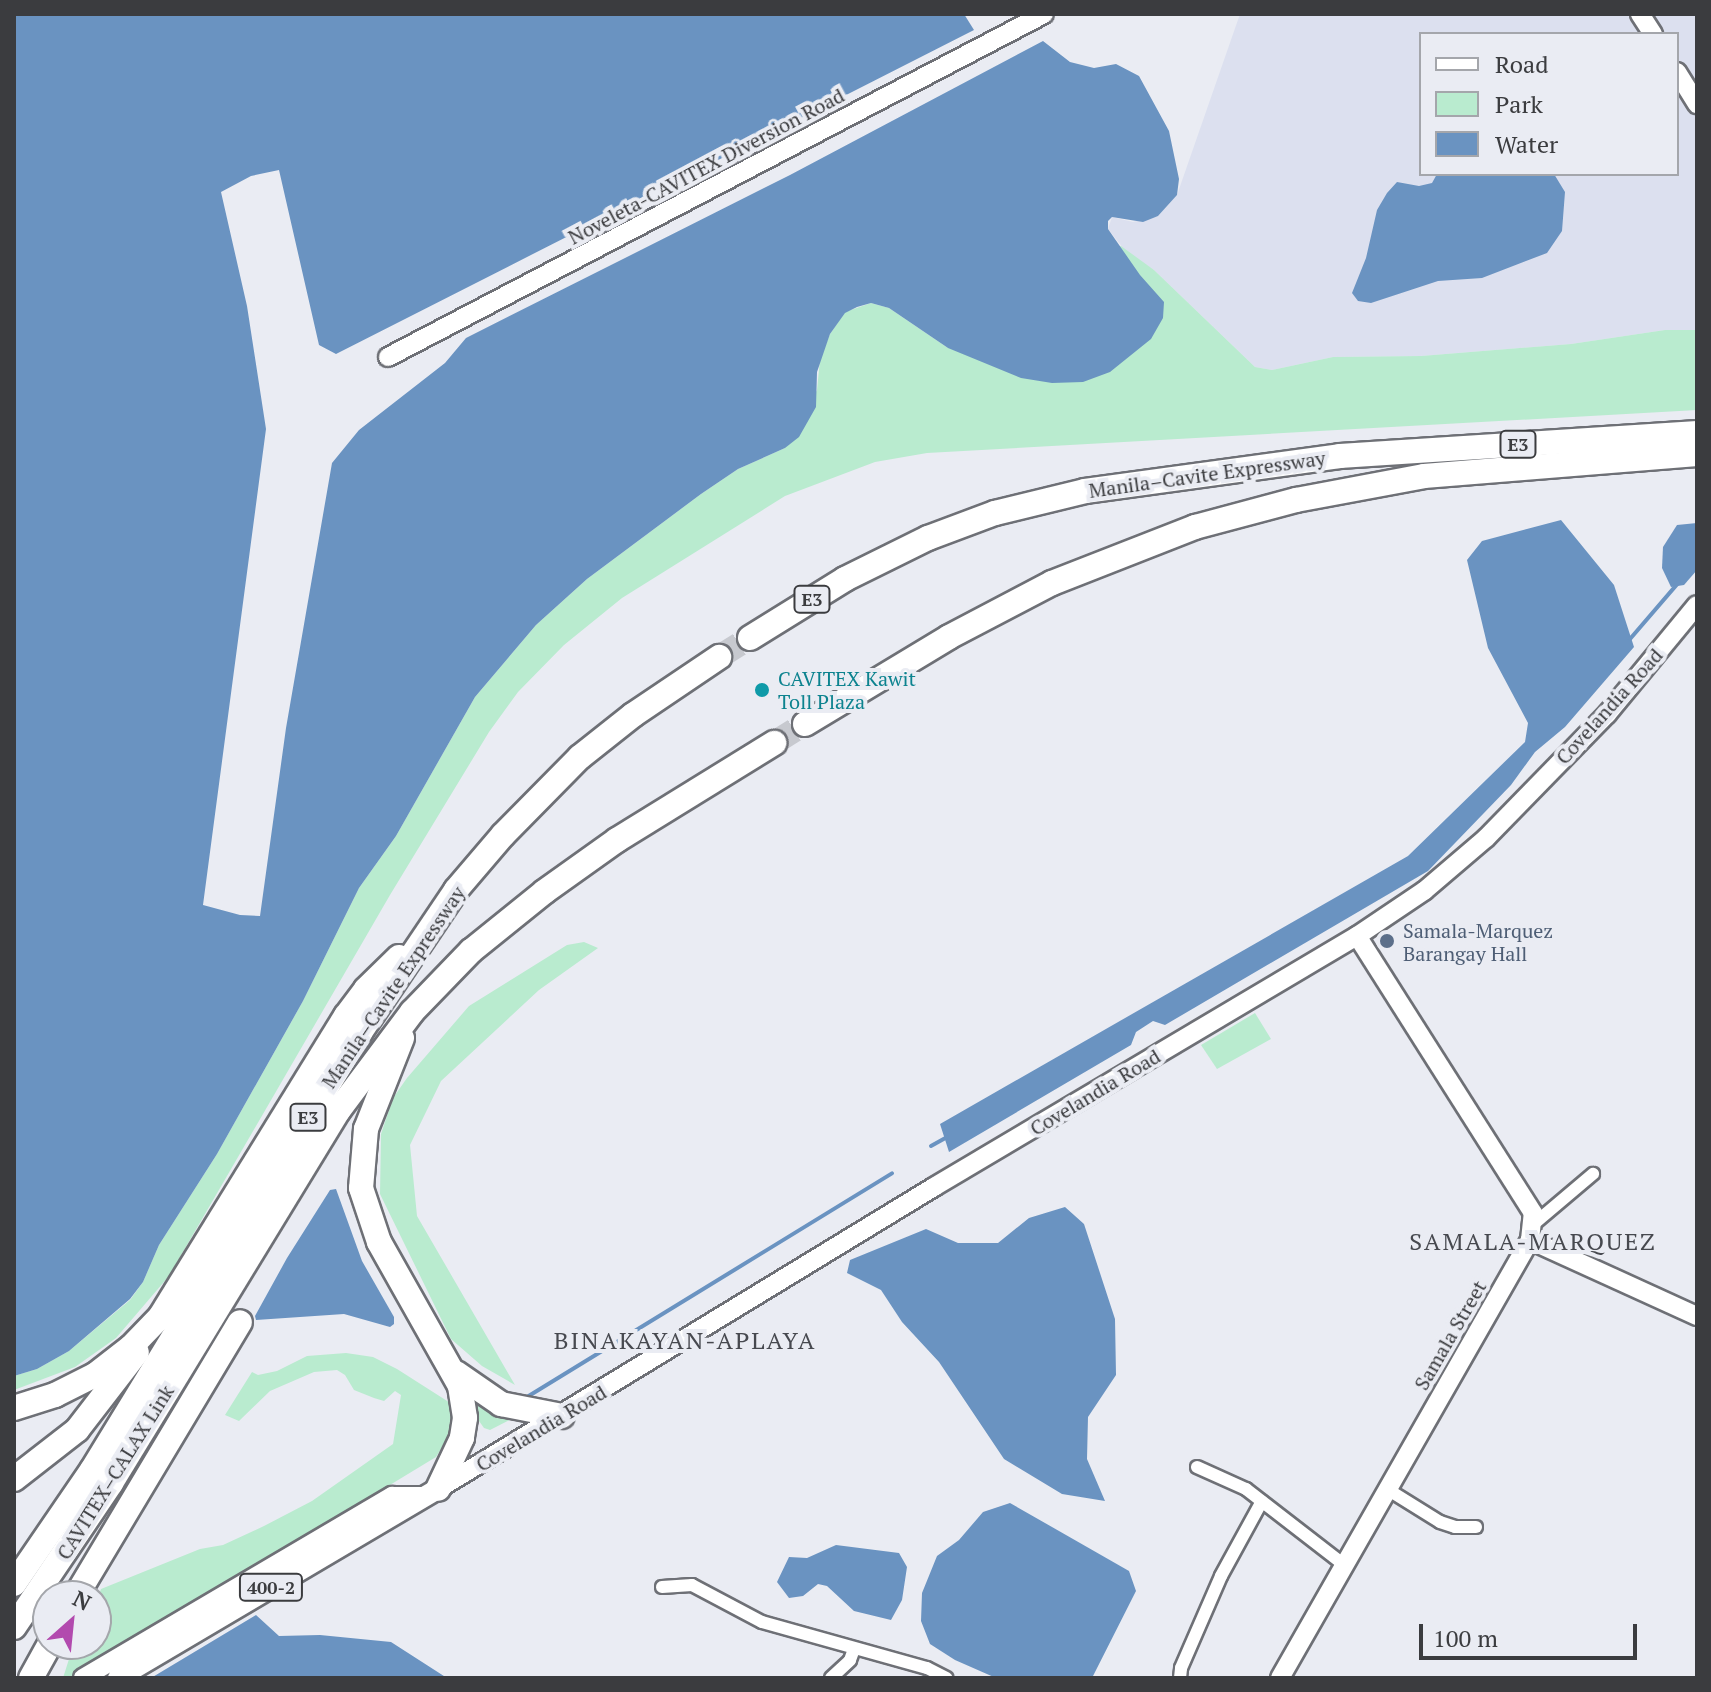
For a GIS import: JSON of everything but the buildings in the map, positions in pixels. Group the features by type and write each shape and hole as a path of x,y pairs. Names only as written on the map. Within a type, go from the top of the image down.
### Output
{"highway":[{"name":"Manila–Cavite Expressway","path":"750,638 845,579 917,543 995,513 1085,491 1340,456 1697,433"},
{"name":"Manila–Cavite Expressway","path":"805,724 949,637 1044,588 1140,546 1195,527 1296,500 1424,476 1697,454"},
{"name":"Manila–Cavite Expressway","path":"205,1309 296,1136 424,934 471,871 564,772 633,715 719,657"},
{"name":"Manila–Cavite Expressway","path":"205,1309 338,1111 412,1012 471,951 555,883 774,743"},
{"path":"14,1479 59,1445 92,1414 160,1317 346,1016 377,976 424,934"},
{"path":"412,1012 369,1120 362,1148 361,1188 379,1242 456,1373 463,1399 464,1428 456,1458 431,1492"},
{"name":"CAVITEX–CALAX Link","path":"14,1584 205,1309"},
{"name":"CAVITEX–CALAX Link","path":"14,1627 111,1483 205,1309"},
{"path":"14,1408 55,1395 95,1375 131,1347 160,1317"},
{"path":"86,1580 240,1322"},
{"path":"456,1373 501,1404 562,1416"},
{"path":"31,1678 41,1660"}],"main road":[{"name":"Noveleta-CAVITEX Diversion Road","path":"388,357 1044,14"},
{"path":"1640,14 1652,32"},
{"path":"1679,75 1697,104"},
{"name":"Covelandia Road","path":"118,1678 562,1416 934,1187 1357,936 1424,891 1486,838 1607,714 1697,605"},
{"path":"1357,936 1528,1204 1533,1213 1530,1234 1697,1316"},
{"name":"Samala Street","path":"1280,1678 1530,1234"},
{"name":"Covelandia Road","path":"83,1678 392,1496 431,1492"}],"street":[{"path":"1530,1234 1593,1174"},
{"path":"1197,1467 1246,1489 1343,1564"},
{"path":"1387,1489 1440,1522 1455,1527 1476,1527"},
{"path":"1180,1678 1181,1668 1221,1576 1262,1501"},
{"path":"662,1587 692,1585 762,1622 915,1665 947,1678"},
{"path":"831,1678 850,1660 854,1649"},
{"path":"909,1678 915,1665"}],"shaded area":[{"path":"1240,14 1697,14 1697,330 1665,330 1571,344 1421,356 1333,357 1272,370 1255,367 1154,270 1127,253 1108,229 1112,217 1133,222 1158,216 1177,195"}],"green space":[{"path":"1121,246 1154,270 1255,367 1272,370 1333,357 1421,356 1571,344 1665,330 1697,330 1697,410 927,453 875,462 785,496 622,598 564,645 518,692 489,732 390,895 169,1276 116,1338 75,1367 14,1390 14,1376 37,1369 69,1351 130,1300 143,1282 159,1245 217,1154 303,1001 359,888 396,836 475,697 536,625 587,579 701,494 738,469 785,448 817,390 820,359 830,334 845,312 871,303 889,308 948,348"},
{"path":"584,942 598,948 539,990 441,1081 410,1145 417,1216 515,1385 482,1366 451,1339 380,1194 381,1134 393,1098 469,1006 567,945"},
{"path":"1255,1013 1271,1039 1217,1069 1201,1045"},
{"path":"346,1353 373,1357 455,1406 456,1425 436,1457 112,1654 112,1585 200,1549 223,1545 264,1526 312,1501 393,1444 401,1395 395,1391 384,1401 374,1398 354,1390 345,1375 337,1370 314,1372 270,1391 239,1421 225,1415 252,1372 258,1375 277,1371 307,1356"},
{"path":"472,1393 519,1415 490,1430 484,1428 474,1414"},
{"path":"69,1660 102,1660 72,1678 63,1678"}],"water":[{"path":"14,14 964,14 974,30 336,354 319,345 279,170 251,176 221,192 247,306 266,429 203,905 240,915 260,916 286,728 332,463 359,430 445,363 466,338 790,175 1043,41 1070,62 1094,68 1116,64 1139,76 1169,131 1179,179 1177,195 1158,216 1143,222 1112,217 1108,221 1108,229 1140,275 1164,302 1163,318 1151,339 1110,372 1083,382 1052,383 1021,378 948,348 889,308 871,303 857,307 845,313 830,334 817,372 816,407 799,437 785,448 738,469 701,494 587,579 536,625 475,697 396,836 359,888 303,1001 217,1154 159,1245 143,1282 130,1299 69,1351 37,1369 14,1376"},
{"path":"1436,176 1555,176 1565,192 1562,231 1547,253 1482,278 1438,281 1371,303 1358,301 1352,293 1366,258 1377,210 1387,193 1397,182 1419,186 1432,183"},
{"path":"1561,520 1614,585 1634,647 1565,727 1535,752 1511,785 1428,871 1165,1025 1153,1021 1136,1032 1131,1045 949,1152 940,1124 1408,856 1525,742 1528,723 1488,648 1467,560 1482,541"},
{"path":"1697,523 1697,570 1684,585 1671,587 1662,568 1663,547 1677,525"},
{"path":"336,1189 362,1261 394,1317 394,1324 390,1327 344,1314 256,1320 255,1316 287,1258 330,1190"},
{"path":"1065,1207 1084,1224 1115,1319 1116,1375 1088,1417 1087,1459 1105,1501 1062,1494 1004,1459 939,1362 902,1322 881,1290 847,1273 850,1260 926,1229 958,1243 998,1243 1029,1218"},
{"path":"1010,1503 1129,1571 1136,1591 1092,1678 996,1678 955,1660 930,1644 921,1621 922,1593 937,1556 959,1540 983,1512"},
{"path":"836,1545 899,1553 907,1567 902,1600 891,1620 854,1611 827,1586 818,1584 803,1596 789,1598 777,1582 789,1557 807,1558"},
{"path":"256,1615 279,1636 320,1635 391,1642 447,1678 151,1678"}],"waterway":[{"path":"1630,639 1679,582"},
{"path":"931,1146 947,1137"},
{"path":"527,1397 892,1173"}],"tunnel":[{"path":"719,657 750,638"},
{"path":"774,743 805,724"}],"place":[{"name":"CAVITEX Kawit Toll Plaza","path":"762,690"},
{"name":"Samala-Marquez Barangay Hall","path":"1387,941"}],"district":[{"name":"SAMALA-MARQUEZ","path":"1533,1242"},
{"name":"BINAKAYAN-APLAYA","path":"685,1341"}]}
